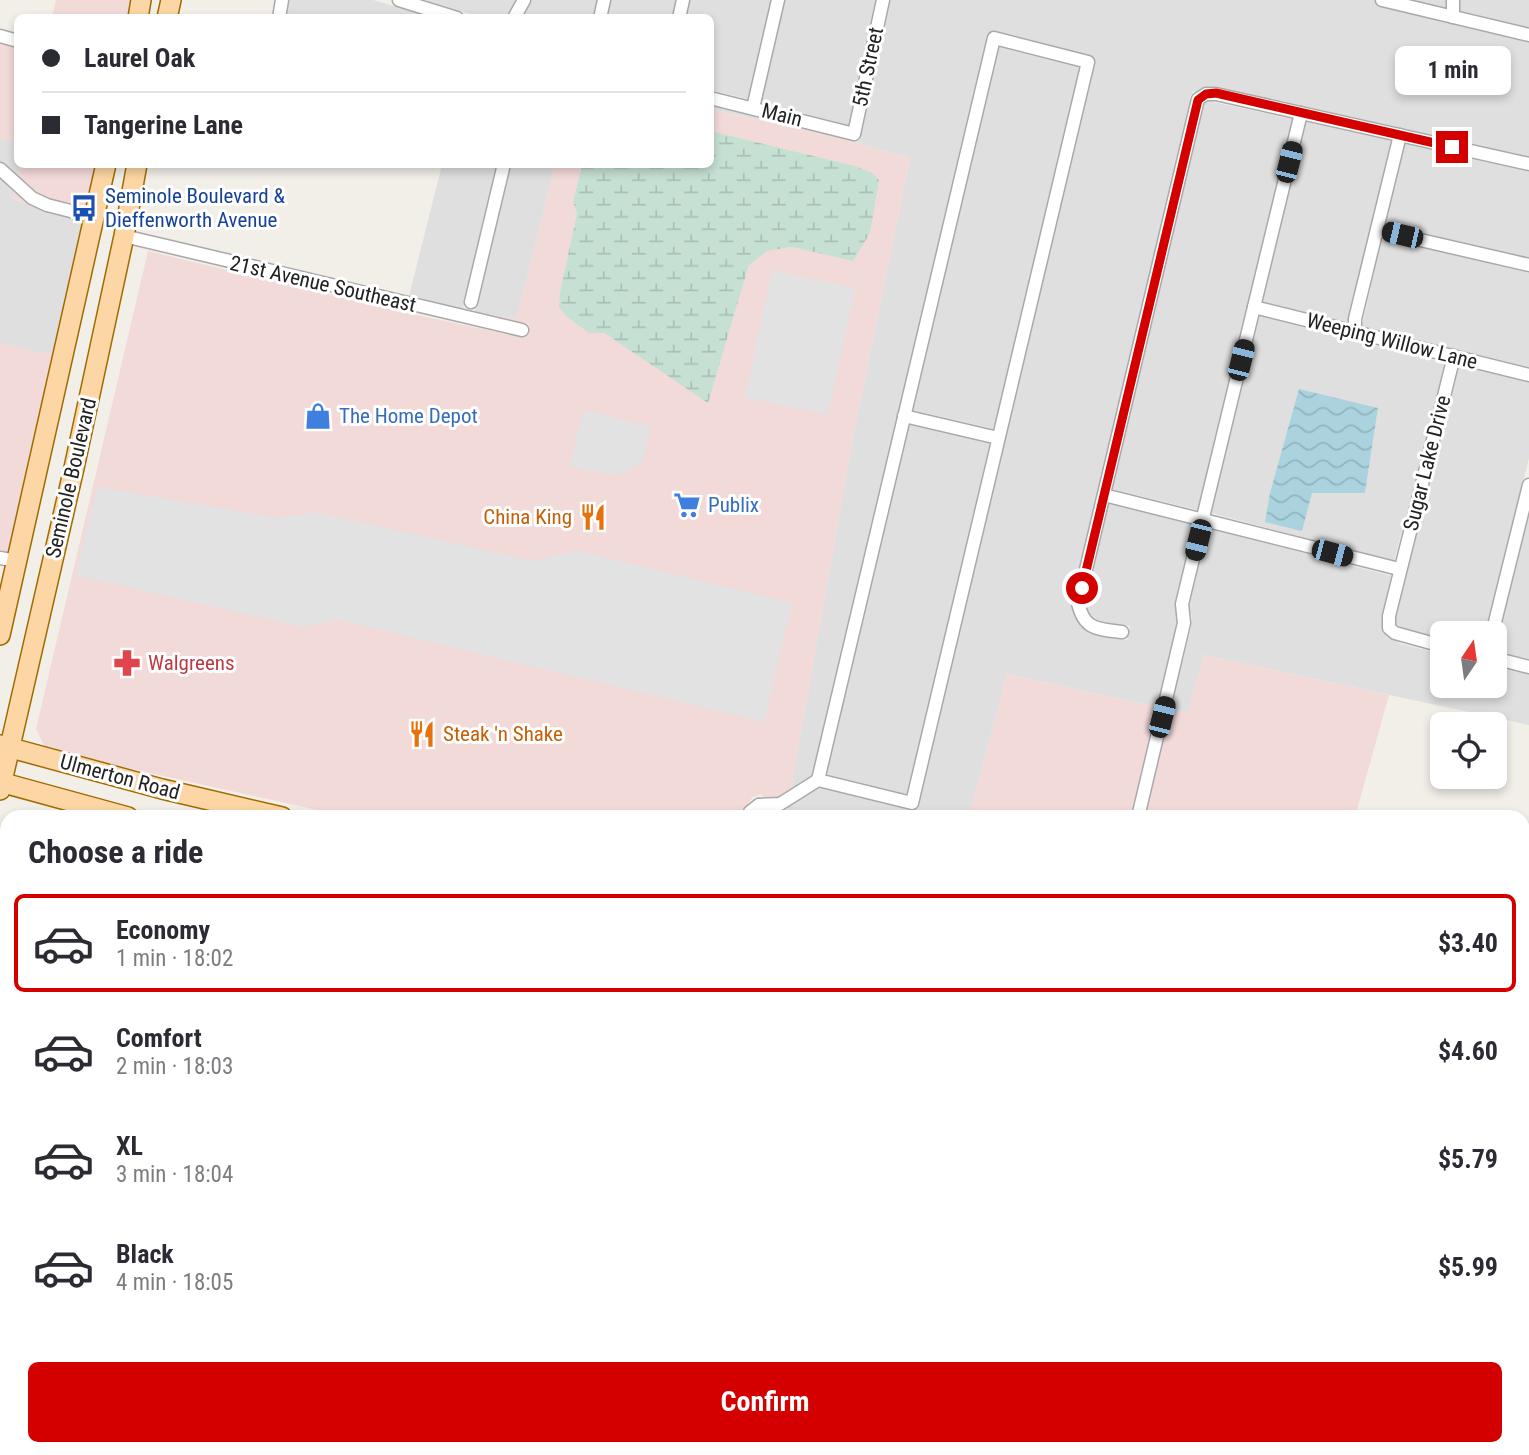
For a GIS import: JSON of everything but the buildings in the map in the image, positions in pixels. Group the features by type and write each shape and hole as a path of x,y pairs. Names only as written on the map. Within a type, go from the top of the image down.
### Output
{"main road":[{"name":"Seminole Boulevard","path":"0,635 8,560 105,168"},
{"name":"Seminole Boulevard","path":"1,785 6,746 124,236 136,168"},
{"path":"94,217 124,236"},
{"name":"Ulmerton Road","path":"6,746 162,789 252,810"},
{"name":"Ulmerton Road","path":"1,785 100,810"}],"street":[{"path":"399,0 444,14"},
{"path":"753,108 778,0"},
{"name":"5th Street","path":"854,134 883,0"},
{"path":"1382,0 1529,35"},
{"path":"1453,0 1453,17"},
{"path":"752,810 759,804 780,804 818,780 994,38 1088,62 912,803 818,780"},
{"path":"1122,632 1097,629 1087,623 1078,603 1198,100 1206,94 1216,93 1529,164"},
{"name":"Main","path":"714,99 854,134"},
{"path":"1140,810 1184,623 1182,604 1301,113"},
{"path":"1354,332 1400,135"},
{"path":"471,303 503,168"},
{"path":"0,169 32,198 94,217"},
{"path":"1377,230 1529,265"},
{"name":"21st Avenue Southeast","path":"124,236 522,330"},
{"name":"Weeping Willow Lane","path":"1254,307 1529,374"},
{"name":"Sugar Lake Drive","path":"1430,643 1404,637 1389,628 1389,617 1454,356"},
{"path":"904,416 998,438"},
{"path":"1495,621 1529,485"},
{"path":"1104,495 1399,569"},
{"path":"1507,661 1529,667"},
{"path":"759,804 763,810"}],"shaded area":[{"path":"56,0 133,0 130,14 53,14"},
{"path":"289,0 373,0 421,14 287,14"},
{"path":"425,0 516,0 508,14 470,14"},
{"path":"531,0 597,0 594,14 524,14"},
{"path":"611,0 676,0 673,14 608,14"},
{"path":"689,0 772,0 748,99 714,91 714,14 687,14"},
{"path":"785,0 876,0 849,125 761,102"},
{"path":"890,0 1529,0 1529,157 1216,86 1206,86 1197,92 1193,91 1189,98 1191,101 1072,601 1074,616 1084,629 1096,636 1127,640 1130,626 1099,622 1087,610 1085,602 1109,504 1195,525 1175,603 1177,623 1157,707 1007,674 971,810 910,810 918,804 1094,64 1089,55 996,31 987,37 812,775 791,788 853,438 910,158 831,136 714,110 714,107 858,142"},
{"path":"0,44 14,47 14,141 0,138"},
{"path":"998,47 1080,68 994,429 913,410"},
{"path":"1208,101 1293,119 1198,510 1112,489 1204,104"},
{"path":"714,110 831,136 910,158 853,438 791,788 778,797 763,797 761,794 753,797 743,810 317,810 46,750 36,729 148,251 398,311 526,338 529,324 474,312 517,319 554,168 581,168 573,202 577,213 560,292 604,333 708,402 749,265 768,251 792,247 853,260 855,166 714,132"},
{"path":"1306,122 1392,141 1348,323 1262,302"},
{"path":"0,138 14,141 14,168 19,168 13,199 84,222 55,352 36,352 0,343"},
{"path":"1405,144 1529,172 1529,258 1385,224"},
{"path":"19,168 96,168 84,222 13,199"},
{"path":"441,168 496,168 463,308 475,311 510,168 554,168 517,319 474,312 409,296"},
{"path":"1382,238 1529,273 1529,367 1362,326"},
{"path":"772,270 855,288 828,415 745,397"},
{"path":"1259,316 1446,363 1394,561 1211,513","holes":["1378,408 1365,493 1312,493"]},
{"path":"0,343 36,352 55,352 10,552 0,550"},
{"path":"1459,365 1529,382 1529,458 1489,621 1430,621 1430,635 1406,630 1396,624"},
{"path":"584,410 651,426 642,463 616,476 569,466"},
{"path":"909,425 990,444 907,794 826,774"},
{"path":"97,487 277,518 315,512 532,561 577,551 792,603 764,722 340,620 302,627 76,575"},
{"path":"1529,513 1529,659 1507,654 1507,621 1502,621"},
{"path":"1208,528 1391,576 1383,615 1385,634 1401,644 1430,651 1430,698 1507,698 1507,669 1529,674 1529,725 1507,720 1507,712 1469,712 1204,655 1188,713 1170,709 1191,629 1192,617 1188,605"},
{"path":"1204,655 1389,695 1357,810 1147,810 1170,709 1188,713"},
{"path":"1007,674 1157,707 1133,810 971,810"},
{"path":"818,788 910,810 787,810"}],"green space":[{"path":"714,132 855,166 872,173 879,180 870,233 853,261 792,247 768,251 749,265 708,403 604,333 589,333 566,316 559,307 577,213 573,202 581,168 714,168"}],"water":[{"path":"1299,389 1378,408 1365,493 1312,493 1302,531 1265,522 1270,493"}],"place":[{"name":"Seminole Boulevard & Dieffenworth Avenue","path":"84,208"},
{"name":"The Home Depot","path":"318,416"},
{"name":"Publix","path":"687,505"},
{"name":"China King","path":"593,517"},
{"name":"Walgreens","path":"127,663"},
{"name":"Steak 'n Shake","path":"422,734"}],"route":[{"path":"1082,588 1198,100 1206,94 1216,93 1452,147"}]}
